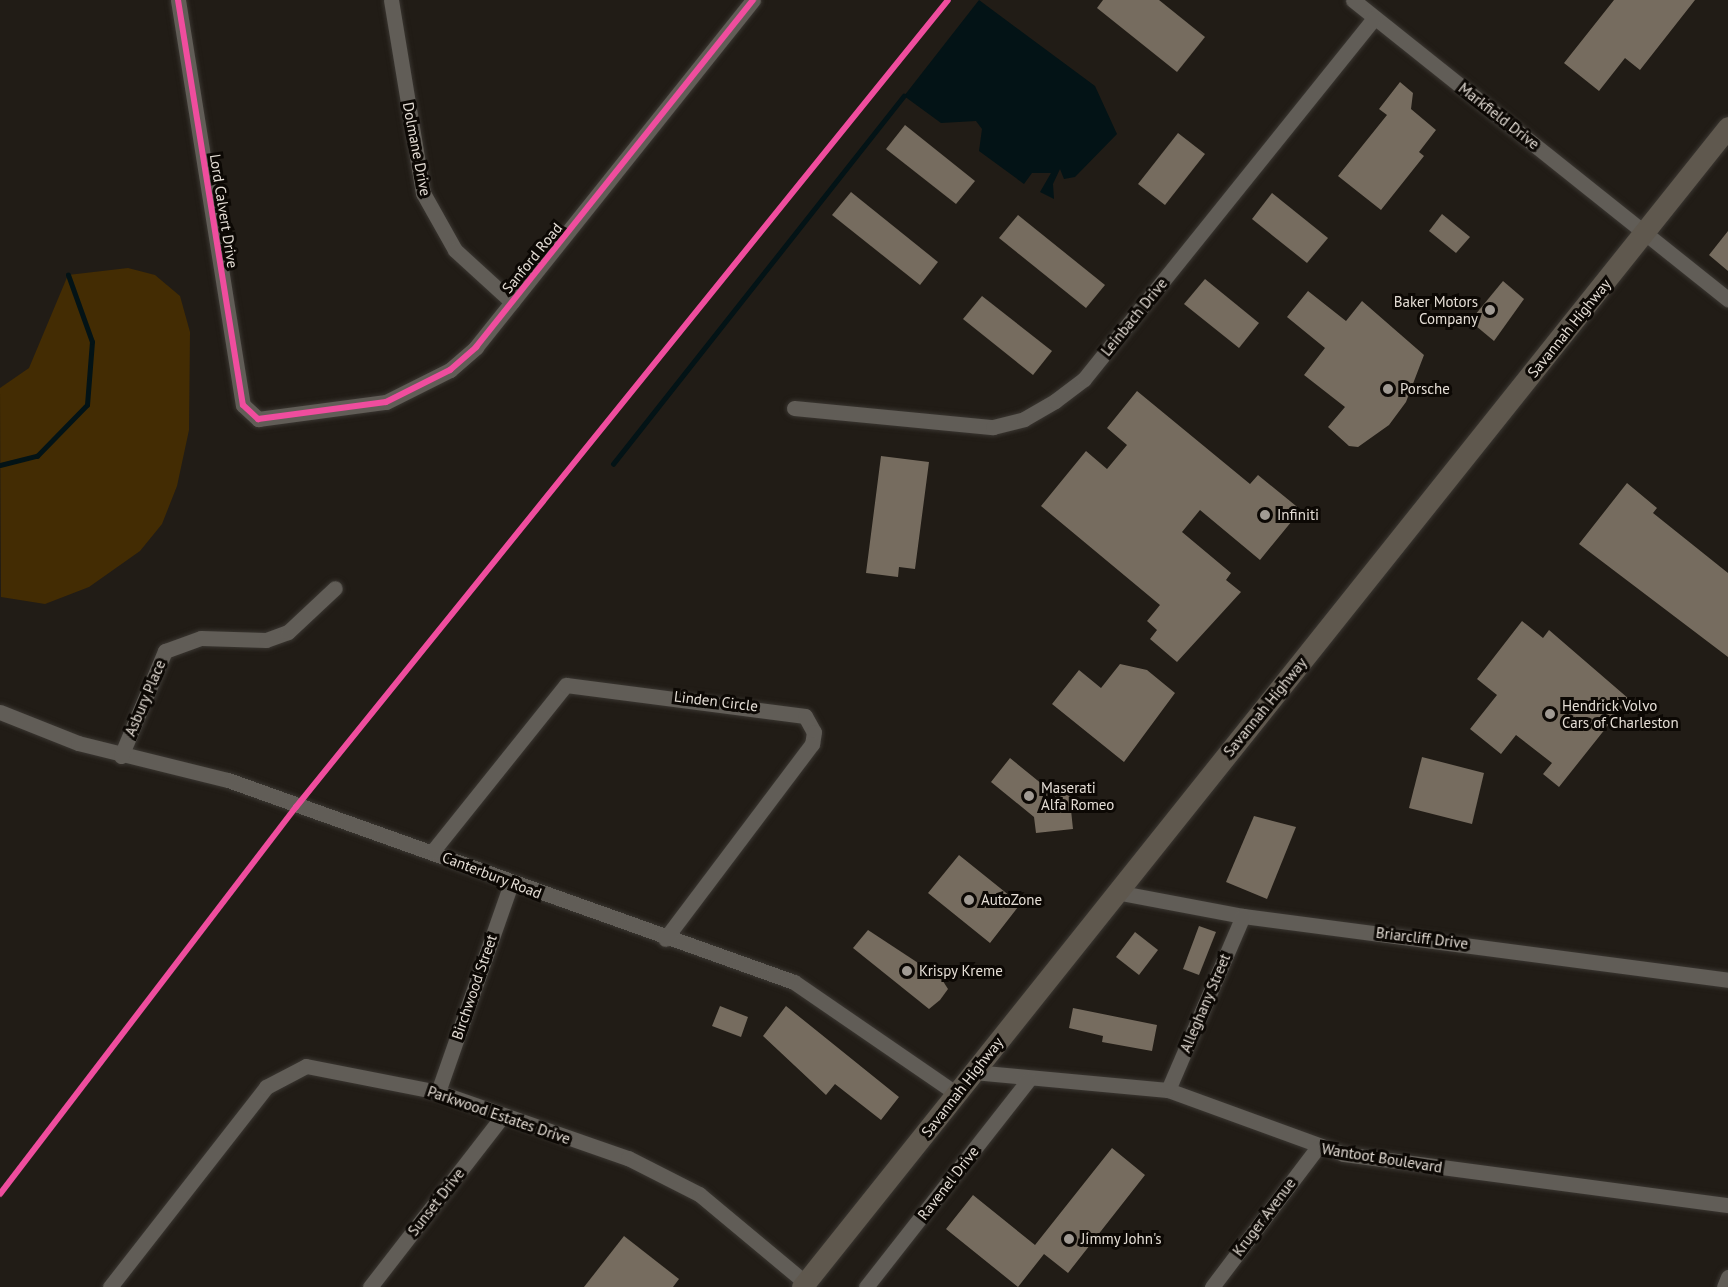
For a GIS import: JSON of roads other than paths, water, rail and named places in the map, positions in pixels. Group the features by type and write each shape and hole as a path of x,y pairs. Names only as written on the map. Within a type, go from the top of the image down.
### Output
{"highway":[{"name":"Savannah Highway","path":"804,1285 1728,127"}],"street":[{"name":"Lord Calvert Drive","path":"178,0 243,405 258,419"},
{"name":"Dolmane Drive","path":"391,0 423,193 455,250 512,302"},
{"name":"Sanford Road","path":"258,419 386,402 426,387 476,347 753,0"},
{"name":"Markfield Drive","path":"1353,0 1728,299"},
{"name":"Leinbach Drive","path":"794,408 993,427 1024,419 1055,401 1084,379 1374,18"},
{"name":"Asbury Place","path":"121,756 165,651 201,638 266,640 288,632 335,588"},
{"name":"Linden Circle","path":"432,852 567,685 805,716 814,732 812,744 665,939"},
{"name":"Canterbury Road","path":"0,712 121,756 228,780 432,852 665,939 794,982 957,1094"},
{"name":"Birchwood Street","path":"438,1092 511,883"},
{"name":"Briarcliff Drive","path":"1116,892 1243,916 1728,980"},
{"name":"Alleghany Street","path":"1168,1090 1243,916"},
{"name":"Parkwood Estates Drive","path":"110,1287 266,1087 306,1066 438,1092 666,1175 699,1194 804,1285"},
{"name":"Wantoot Boulevard","path":"973,1072 1029,1079 1168,1090 1317,1148 1728,1205"},
{"name":"Ravenel Drive","path":"866,1287 1029,1079"},
{"name":"Sunset Drive","path":"370,1287 502,1117"},
{"name":"Kruger Avenue","path":"1212,1287 1317,1148"},
{"path":"1724,1287 1728,1277"}],"waterway":[{"path":"613,464 904,96"},
{"path":"0,465 37,456 87,405 92,342 68,275"}],"place":[{"name":"Baker Motors Company","path":"1490,310"},
{"name":"Porsche","path":"1388,389"},
{"name":"Infiniti","path":"1265,515"},
{"name":"Hendrick Volvo Cars of Charleston","path":"1550,714"},
{"name":"Maserati Alfa Romeo","path":"1029,796"},
{"name":"AutoZone","path":"969,900"},
{"name":"Krispy Kreme","path":"907,971"},
{"name":"Jimmy John's","path":"1069,1239"}]}
